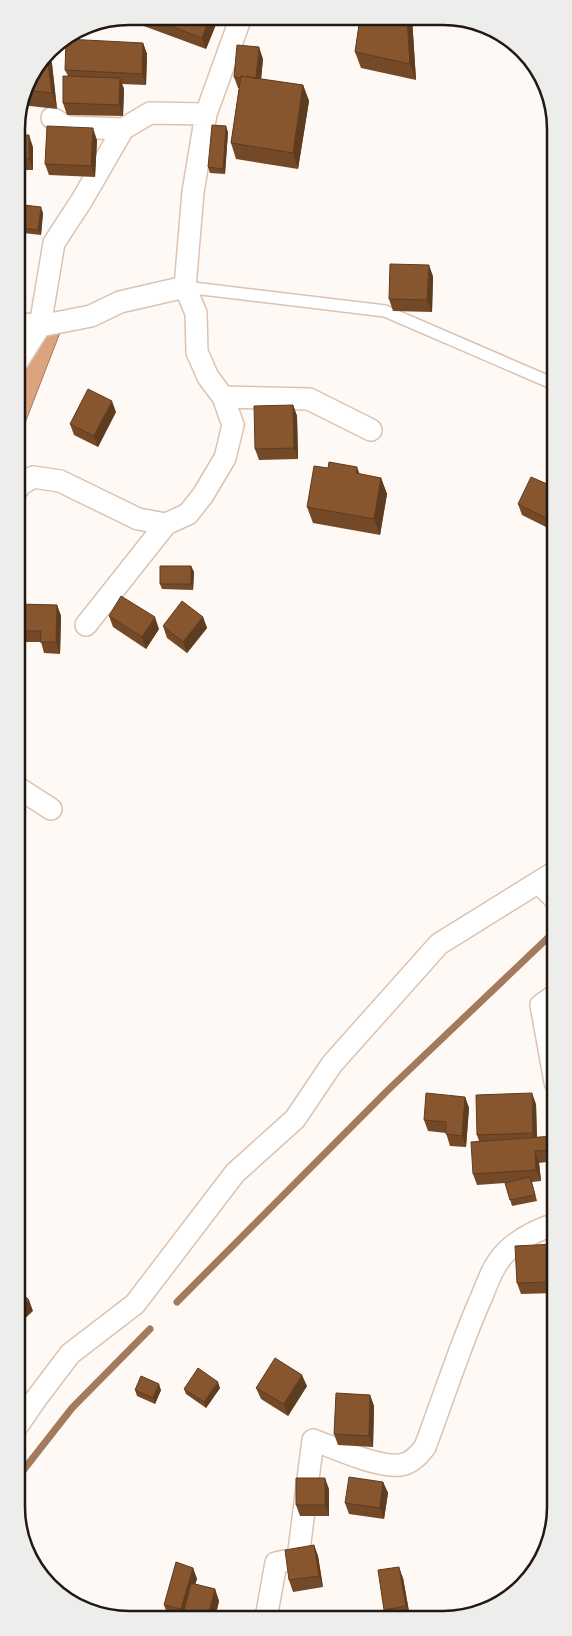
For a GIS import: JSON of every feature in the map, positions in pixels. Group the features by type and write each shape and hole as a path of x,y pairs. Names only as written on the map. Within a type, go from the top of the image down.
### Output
{"street":[{"path":"86,625 166,524 188,514 203,495 225,458 233,425 223,397 208,377 197,352 196,313 185,287 193,192 206,114 238,25"},
{"path":"25,349 40,326 54,243 82,200 123,129 150,113 206,114"},
{"path":"52,118 67,128 123,129"},
{"path":"25,324 40,326 91,316 120,302 185,287"},
{"path":"223,397 309,398 371,430"},
{"path":"25,482 33,477 60,481 138,519 166,524"},
{"path":"25,792 51,809"},
{"path":"25,1415 70,1354 135,1304 235,1173 295,1119 332,1064 439,944 547,877"},
{"path":"547,1001 541,1005 547,1038"},
{"path":"267,1611 276,1563 298,1558 313,1440 380,1464 401,1465 417,1458 425,1447 476,1310 494,1268 505,1253 519,1242 534,1231 547,1227"}],"lane":[{"path":"185,287 385,310 547,381"}],"shaded area":[{"path":"25,313 61,330 25,423"}],"building":[{"path":"168,25 207,25 202,38"},
{"path":"359,25 407,25 410,64 355,52"},
{"path":"76,40 143,43 142,74 65,70 66,47"},
{"path":"237,45 259,47 256,78 234,77"},
{"path":"48,65 52,93 32,91 39,77"},
{"path":"63,76 120,78 119,105 63,103"},
{"path":"241,76 303,85 293,153 231,143"},
{"path":"212,125 226,126 223,169 208,167"},
{"path":"47,126 93,128 91,166 45,164"},
{"path":"25,135 29,135 29,159 25,159"},
{"path":"25,205 41,207 38,230 25,228"},
{"path":"390,264 429,265 427,300 389,299"},
{"path":"88,389 112,401 94,436 70,424"},
{"path":"293,405 294,448 255,449 254,406"},
{"path":"329,462 357,467 356,473 381,478 374,519 307,507 314,466 328,468"},
{"path":"531,477 547,484 547,518 518,504"},
{"path":"160,566 191,566 191,584 160,584"},
{"path":"121,596 155,617 142,637 109,616"},
{"path":"182,601 203,617 183,642 163,626"},
{"path":"25,604 57,605 56,642 40,642 41,631 25,631"},
{"path":"426,1093 465,1097 462,1136 446,1134 446,1122 424,1120"},
{"path":"532,1093 533,1133 477,1135 476,1095"},
{"path":"547,1137 547,1150 535,1151 536,1170 473,1174 471,1142"},
{"path":"530,1177 535,1195 510,1200 505,1183"},
{"path":"547,1244 547,1282 517,1283 515,1246"},
{"path":"275,1358 302,1375 284,1404 256,1388"},
{"path":"198,1368 218,1382 204,1402 184,1389"},
{"path":"141,1376 159,1384 153,1398 135,1390"},
{"path":"336,1393 370,1395 369,1436 334,1434"},
{"path":"349,1477 383,1482 380,1508 345,1503"},
{"path":"296,1478 325,1478 325,1505 296,1505"},
{"path":"314,1545 319,1576 289,1580 285,1550"},
{"path":"176,1562 193,1568 181,1609 164,1605"},
{"path":"399,1567 406,1606 384,1610 378,1570"},
{"path":"191,1583 215,1589 209,1611 184,1611"}],"waterway":[{"path":"177,1302 388,1090 547,939"},
{"path":"25,1468 72,1408 150,1329"}]}
